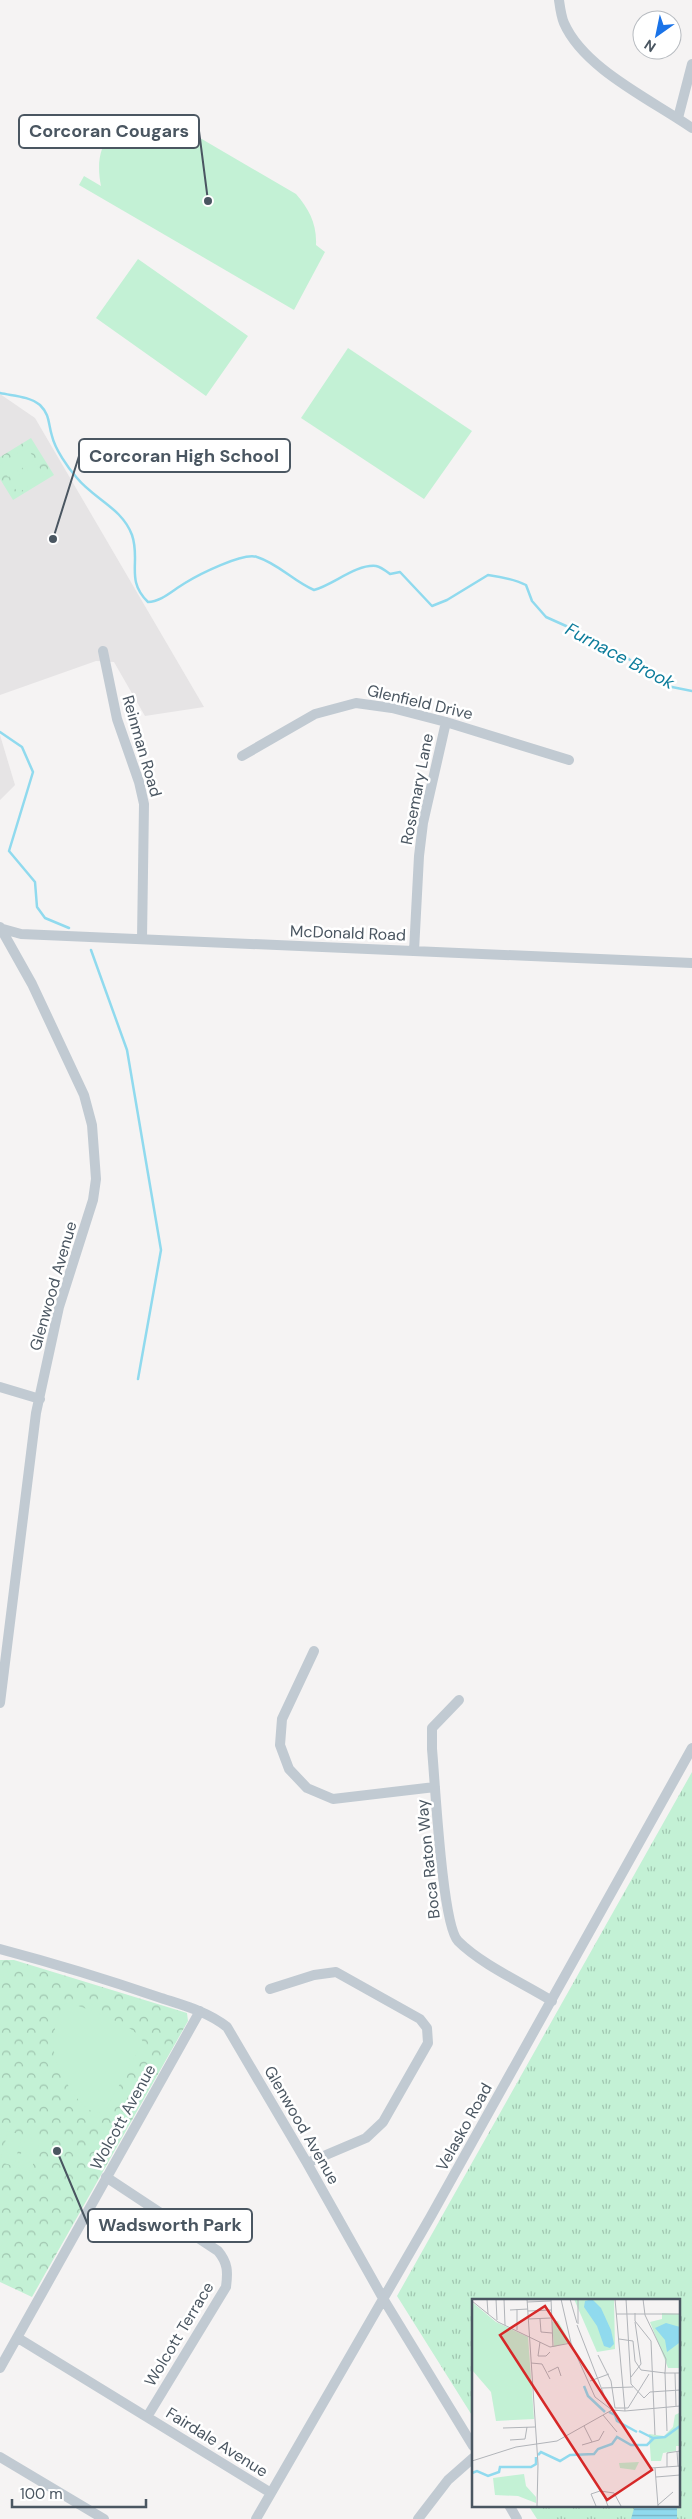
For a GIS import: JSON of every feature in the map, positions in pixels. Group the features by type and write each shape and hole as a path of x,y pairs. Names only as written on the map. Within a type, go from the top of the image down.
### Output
{"street":[{"path":"559,0 563,22 575,42 612,76 692,128"},
{"path":"678,118 692,64"},
{"name":"Reinman Road","path":"103,651 117,719 139,782 144,804 142,939"},
{"name":"Glenfield Drive","path":"242,756 315,714 356,703 392,708 446,722 569,760"},
{"name":"Rosemary Lane","path":"414,951 422,832 446,722"},
{"name":"McDonald Road","path":"2,928 9,932 21,934 692,963"},
{"name":"Glenwood Avenue","path":"0,1703 28,1468 40,1399 59,1308 93,1200 96,1179 96,1152 92,1125 84,1095 32,984 2,928"},
{"path":"0,1387 40,1399"},
{"path":"314,1651 282,1719 280,1745 289,1770 307,1788 333,1799 435,1786"},
{"name":"Boca Raton Way","path":"459,1700 432,1728 446,1912 456,1940 474,1954 552,2001"},
{"name":"Velasko Road","path":"256,2519 384,2300 692,1748"},
{"name":"Glenwood Avenue","path":"0,1950 115,1982 216,2018 235,2038 384,2300 472,2444"},
{"path":"270,1989 314,1975 336,1972 413,2014 427,2028 428,2043 402,2093 374,2133 307,2163"},
{"name":"Wolcott Avenue","path":"0,2368 200,2011"},
{"name":"Wolcott Terrace","path":"106,2177 218,2251 227,2264 226,2287 148,2417"},
{"name":"Fairdale Avenue","path":"18,2338 271,2494"},
{"path":"0,2457 104,2519"},
{"path":"418,2519 448,2480 472,2459"},
{"path":"509,2506 517,2519"}],"shaded area":[{"path":"0,394 35,418 204,707 145,716 114,662 96,661 0,695"},
{"path":"0,735 15,785 0,800"}],"green space":[{"path":"149,116 171,121 296,194 301,200 314,224 316,245 325,252 294,310 79,185 84,176 101,186 100,159 102,148 107,139 124,124"},
{"path":"138,259 248,336 206,396 96,318"},
{"path":"348,348 472,431 424,499 301,418"},
{"path":"31,438 54,475 13,500 0,479 0,457"},
{"path":"27,447 35,460 8,477 0,464"},
{"path":"37,464 45,476 18,493 10,481"},
{"path":"692,1772 692,2519 537,2519 529,2506 680,2506 680,2299 472,2299 472,2415 397,2296"},
{"path":"0,1960 14,1960 187,2013 188,2021 32,2297 0,2282"},
{"path":"68,2002 98,2013 131,2029 139,2035 143,2042 105,2111 97,2113 89,2110 81,2102 66,2081 56,2060 54,2052 55,2028 62,2006"},
{"path":"8,2131 22,2135 14,2166 0,2162"},
{"path":"26,2137 40,2141 31,2171 17,2167"}],"water":[{"path":"635,2506 677,2506 677,2519 631,2519"}],"waterway":[{"name":"Furnace Brook","path":"0,393 26,398 40,405 47,416 52,436 62,458 84,485 122,518 132,535 134,544 137,586 148,602 162,598 210,570 231,561 250,556 265,560 314,590 353,571 368,566 376,566 390,574 400,572 432,606 447,600 488,575 526,585 532,601 546,617 575,630 598,645 616,650 667,686 692,691"},
{"path":"0,732 22,747 33,772 9,851 35,882 37,907 45,918 69,928"},
{"path":"91,950 127,1050 161,1250 138,1379"}],"place":[{"name":"Corcoran Cougars","path":"208,201"},
{"name":"Corcoran High School","path":"53,539"},
{"name":"Wadsworth Park","path":"57,2151"}]}
